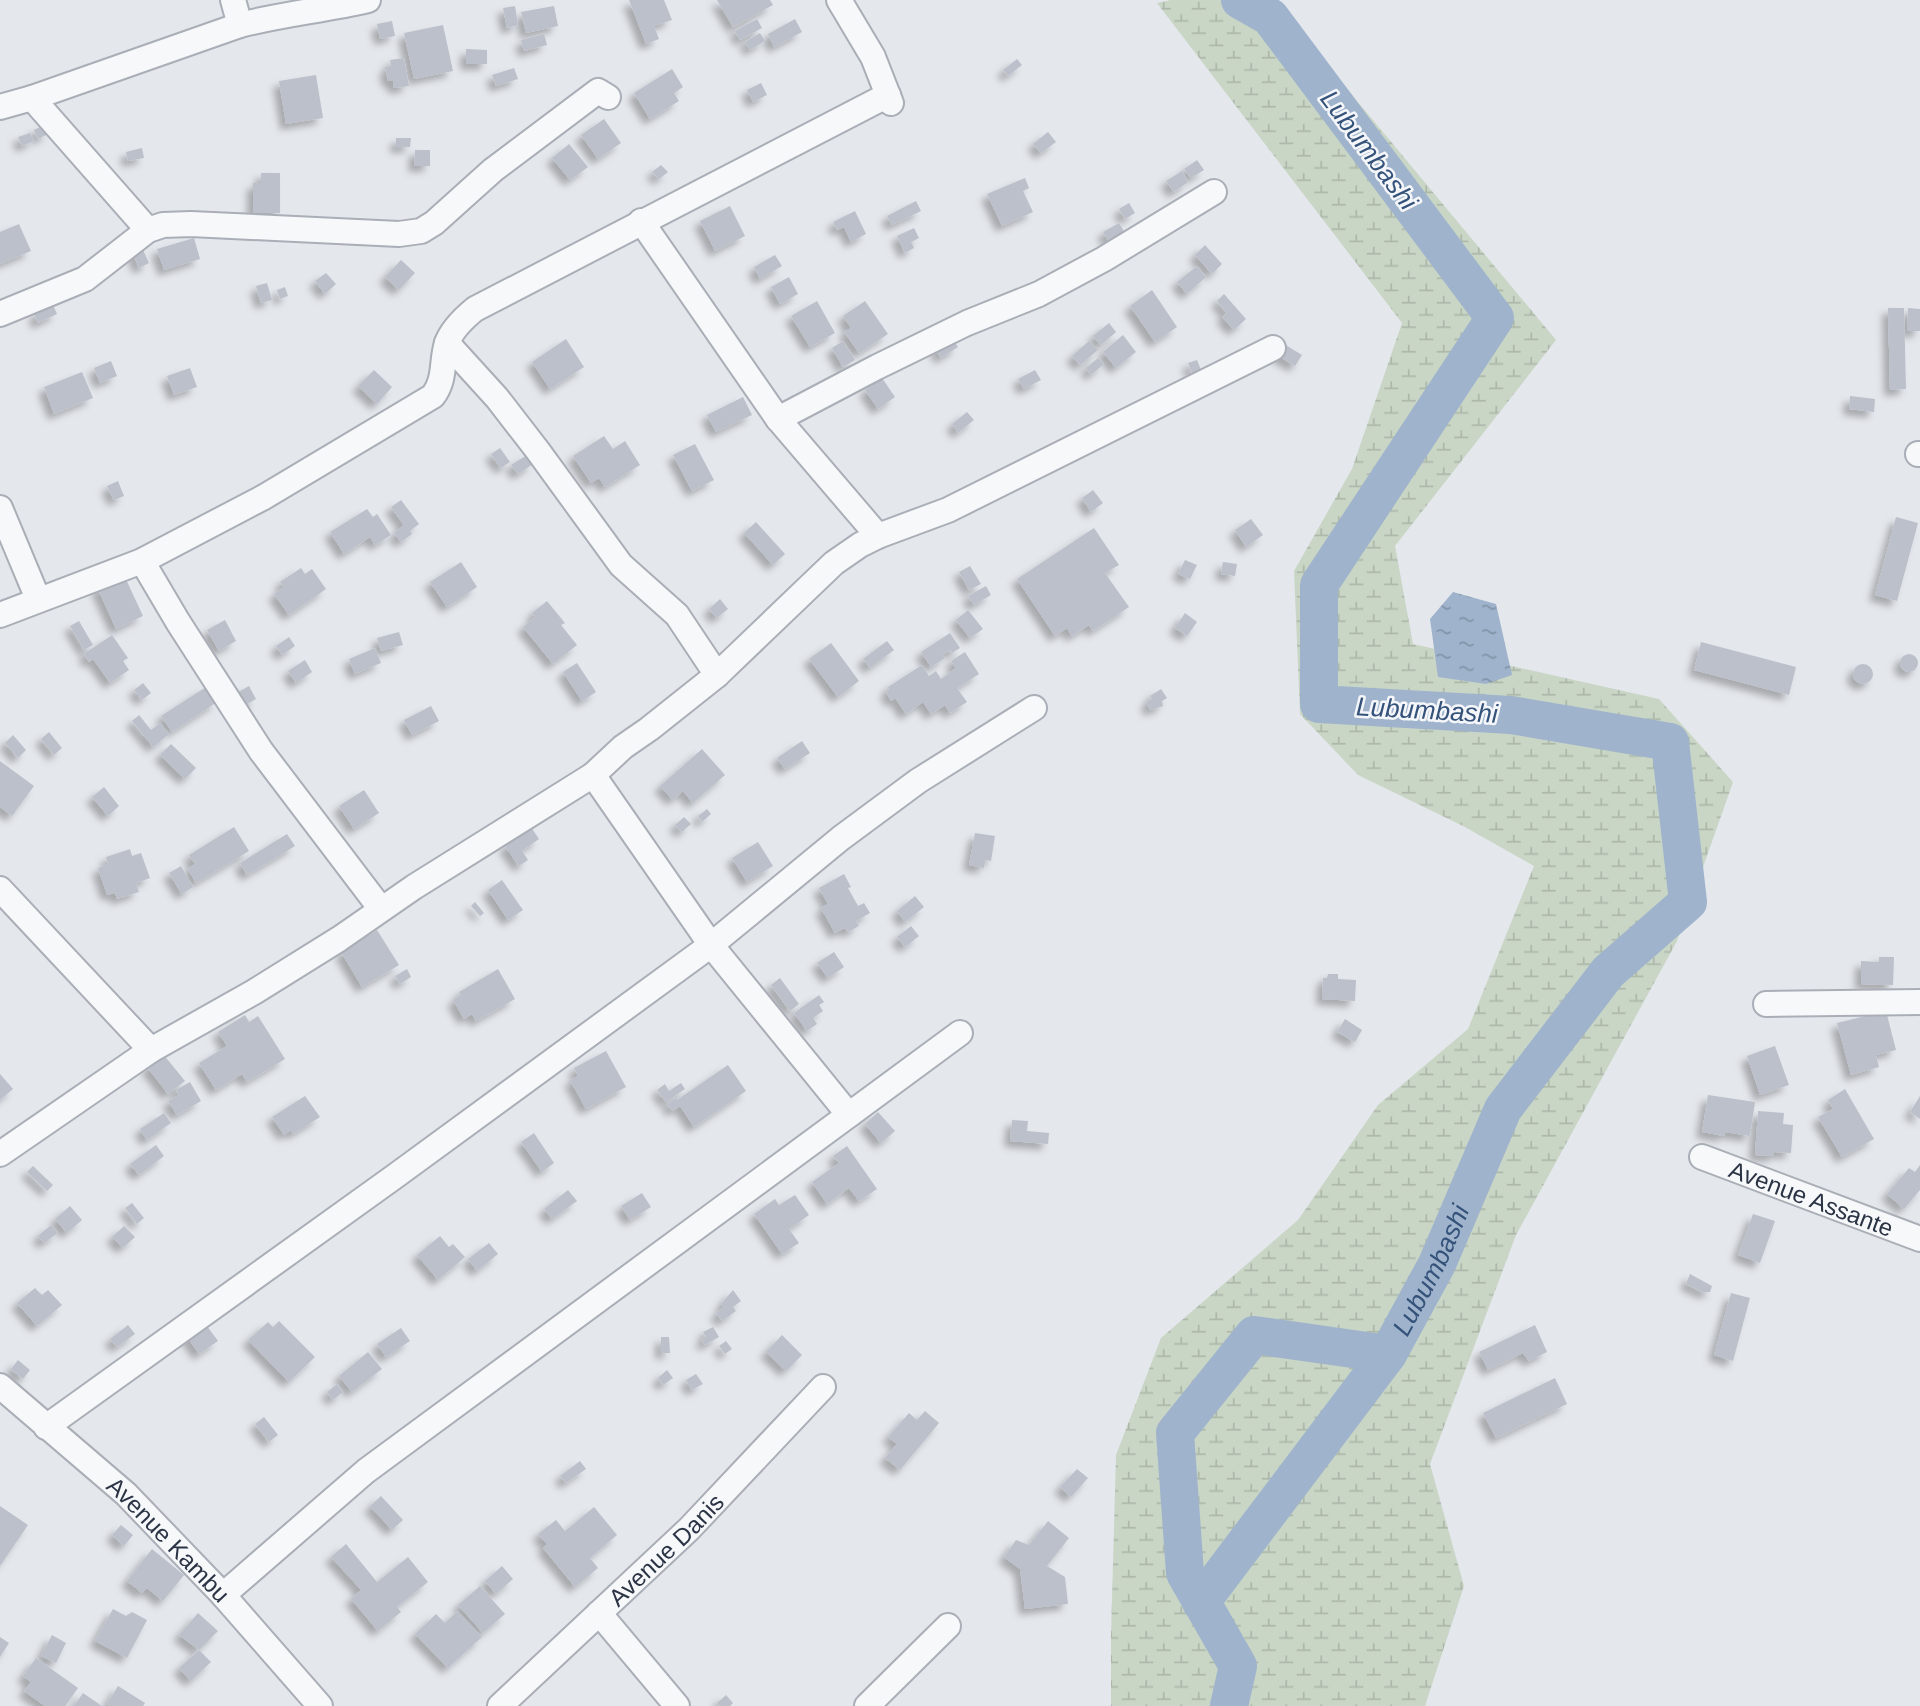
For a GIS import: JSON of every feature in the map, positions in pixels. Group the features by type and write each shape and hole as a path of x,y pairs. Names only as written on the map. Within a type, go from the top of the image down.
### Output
{"street":[{"path":"233,0 240,25"},
{"path":"0,107 240,25 274,16 368,0"},
{"path":"0,615 142,561 264,498 420,405 440,387 447,343 464,317 484,303 641,221 889,99 873,57 839,0"},
{"path":"0,314 85,279 148,230 163,225 399,234 421,231 434,223 493,170 573,108 598,91 608,97"},
{"path":"32,98 148,230"},
{"path":"778,419 944,334 1039,294 1104,259 1214,192"},
{"path":"641,221 778,419 878,536"},
{"path":"447,343 497,398 621,565 677,614 717,675"},
{"path":"0,1154 152,1050 339,939 380,909 593,775 623,747 717,675 834,563 878,536 948,510 1273,348"},
{"path":"0,508 38,599"},
{"path":"142,561 261,751 380,909"},
{"path":"46,1427 394,1177 711,944 841,838 918,781 1034,708"},
{"path":"593,775 711,944 849,1115"},
{"path":"2,894 152,1050"},
{"path":"1766,1004 1920,1002"},
{"path":"223,1595 366,1471 960,1033"},
{"name":"Avenue Assante","path":"1702,1157 1920,1239"},
{"name":"Avenue Danis","path":"500,1706 689,1529 823,1387"},
{"name":"Avenue Kambu","path":"4,1398 46,1427 126,1494 223,1595 320,1706"},
{"path":"600,1613 677,1706"},
{"path":"867,1706 948,1626"}],"green space":[{"path":"1171,0 1273,0 1556,340 1395,546 1413,644 1659,699 1733,782 1677,941 1516,1235 1430,1464 1464,1586 1425,1706 1111,1706 1116,1455 1161,1338 1298,1220 1378,1105 1468,1029 1534,866 1465,827 1358,775 1300,714 1294,571 1352,469 1402,323 1157,3"}],"water":[{"path":"1453,592 1496,604 1512,675 1486,684 1438,677 1430,619"}],"building":[{"path":"629,0 664,0 672,20 654,26 659,39 646,44"},
{"path":"717,0 770,0 773,5 733,27"},
{"path":"515,6 518,25 507,28 503,8"},
{"path":"554,6 558,26 526,33 521,12"},
{"path":"757,19 762,28 740,40 735,31"},
{"path":"795,19 802,32 774,47 768,34"},
{"path":"392,21 395,36 380,39 377,24"},
{"path":"443,25 453,71 414,79 404,33"},
{"path":"760,33 765,41 750,50 745,42"},
{"path":"544,34 547,45 524,51 521,40"},
{"path":"466,49 487,50 487,64 466,64"},
{"path":"404,58 409,86 394,88 393,81 388,81 385,67 391,66 390,60"},
{"path":"1017,59 1022,65 1008,76 1003,70"},
{"path":"514,68 518,79 496,86 492,75"},
{"path":"672,69 683,87 674,93 679,101 650,119 634,93"},
{"path":"316,75 323,118 286,124 279,81"},
{"path":"761,83 767,95 753,102 747,90"},
{"path":"604,119 621,143 598,159 581,135"},
{"path":"44,125 48,134 38,139 34,130"},
{"path":"1048,132 1056,142 1041,153 1033,144"},
{"path":"30,133 34,141 22,146 18,137"},
{"path":"396,138 411,138 410,147 396,147"},
{"path":"569,144 588,167 570,180 552,158"},
{"path":"142,148 144,158 128,161 126,152"},
{"path":"415,150 430,150 430,166 414,166"},
{"path":"1197,160 1204,170 1191,178 1184,169"},
{"path":"661,165 668,172 659,179 652,172"},
{"path":"1182,171 1188,182 1174,192 1166,181"},
{"path":"261,173 280,173 280,213 253,213 253,183 261,183"},
{"path":"1025,178 1029,188 1023,191 1033,212 1002,226 987,194"},
{"path":"916,201 921,211 892,225 887,216"},
{"path":"1129,203 1135,213 1125,219 1119,209"},
{"path":"730,206 745,236 715,251 700,221"},
{"path":"855,211 866,234 851,242 844,227 837,230 833,222"},
{"path":"1119,223 1125,233 1109,242 1103,232"},
{"path":"19,224 31,251 0,264 0,232"},
{"path":"914,228 919,238 911,242 914,248 905,253 897,236"},
{"path":"194,238 200,259 164,270 157,249"},
{"path":"139,241 149,263 139,268 130,245"},
{"path":"1205,245 1222,264 1212,274 1195,255"},
{"path":"775,255 782,266 760,279 754,267"},
{"path":"401,260 415,273 399,290 385,277"},
{"path":"1197,266 1206,277 1187,294 1177,282"},
{"path":"326,273 336,284 325,294 315,281"},
{"path":"789,277 798,294 780,304 771,287"},
{"path":"267,283 272,300 261,303 256,286"},
{"path":"285,287 288,296 280,299 277,290"},
{"path":"1152,290 1177,327 1155,342 1130,306"},
{"path":"1224,294 1246,319 1234,330 1222,317 1227,313 1217,301"},
{"path":"817,301 835,333 810,347 791,316"},
{"path":"865,301 888,334 859,353 844,332 851,328 843,316"},
{"path":"53,305 57,314 38,323 34,314"},
{"path":"1888,308 1904,308 1906,389 1890,390"},
{"path":"1908,308 1920,309 1920,331 1907,331"},
{"path":"1109,323 1116,332 1101,345 1093,336"},
{"path":"1123,335 1136,352 1116,368 1103,352"},
{"path":"952,338 958,347 941,358 935,348"},
{"path":"566,339 584,367 550,389 532,362"},
{"path":"843,341 855,360 843,367 832,348"},
{"path":"1089,341 1098,350 1080,365 1072,356"},
{"path":"1284,344 1302,355 1295,366 1277,355"},
{"path":"1098,358 1104,364 1091,375 1086,368"},
{"path":"1197,360 1201,370 1192,373 1188,363"},
{"path":"111,361 117,376 100,383 94,368"},
{"path":"190,368 197,387 174,395 167,376"},
{"path":"374,370 392,387 377,404 358,386"},
{"path":"1035,370 1041,380 1024,389 1018,379"},
{"path":"82,372 93,398 54,414 44,387"},
{"path":"882,378 895,397 878,409 865,390"},
{"path":"1850,396 1875,399 1874,412 1849,409"},
{"path":"743,397 752,415 716,432 707,415"},
{"path":"967,412 974,420 958,433 952,424"},
{"path":"604,436 613,449 625,441 640,465 605,487 599,478 591,483 573,456"},
{"path":"695,444 714,480 692,491 673,455"},
{"path":"500,448 510,462 501,468 491,454"},
{"path":"527,455 533,464 518,474 511,465"},
{"path":"118,481 124,496 114,500 107,486"},
{"path":"1093,490 1103,503 1091,512 1082,498"},
{"path":"401,500 419,524 410,531 412,534 401,542 394,533 404,525 391,507"},
{"path":"367,509 373,517 377,514 391,535 375,545 370,537 344,554 330,532"},
{"path":"1896,517 1918,523 1897,601 1875,595"},
{"path":"1251,519 1263,535 1246,547 1235,530"},
{"path":"756,522 785,554 773,565 744,533"},
{"path":"1094,528 1119,565 1105,573 1129,607 1093,631 1089,625 1072,636 1067,628 1055,636 1017,579"},
{"path":"1185,560 1197,565 1190,579 1178,574"},
{"path":"461,562 477,587 447,607 430,582"},
{"path":"1223,562 1237,564 1235,576 1221,574"},
{"path":"970,566 981,584 969,590 959,572"},
{"path":"301,568 305,574 312,569 326,589 289,615 274,594 284,587 280,582"},
{"path":"124,575 143,616 116,629 97,587"},
{"path":"986,586 991,595 974,605 968,596"},
{"path":"720,599 728,609 717,618 709,609"},
{"path":"547,601 565,623 561,625 577,645 553,664 523,627 535,617 532,613"},
{"path":"968,610 983,629 970,638 956,620"},
{"path":"1185,613 1197,622 1187,636 1175,628"},
{"path":"225,620 236,641 219,651 207,630"},
{"path":"79,621 93,645 84,650 70,626"},
{"path":"399,632 403,645 381,651 377,638"},
{"path":"950,633 960,648 942,655 945,658 931,667 921,652"},
{"path":"112,635 128,658 123,661 129,670 110,683 93,659 89,662 84,654"},
{"path":"289,637 295,646 282,655 276,646"},
{"path":"887,641 894,650 870,668 863,659"},
{"path":"1701,642 1796,667 1789,695 1694,670"},
{"path":"831,643 859,681 838,697 809,659"},
{"path":"375,648 381,663 355,674 349,659"},
{"path":"965,652 979,674 957,688 967,702 950,713 945,705 931,714 923,702 906,714 895,698 891,701 886,692 888,687 922,665 929,676 936,671 941,679 956,668 951,661"},
{"path":"1909,654 1915,657 1918,663 1915,669 1909,672 1903,669 1900,663 1903,657"},
{"path":"305,660 312,672 296,683 288,671"},
{"path":"577,663 596,692 582,701 563,672"},
{"path":"1863,664 1870,667 1873,674 1870,681 1863,684 1856,681 1853,674 1856,667"},
{"path":"143,683 151,693 142,700 134,690"},
{"path":"249,686 256,699 240,708 233,695"},
{"path":"206,687 217,702 172,732 161,716"},
{"path":"1161,689 1167,698 1162,701 1163,706 1150,710 1146,702"},
{"path":"431,706 439,721 412,735 404,720"},
{"path":"139,715 151,730 160,723 169,734 153,747 132,721"},
{"path":"49,732 62,748 54,755 41,739"},
{"path":"13,735 26,750 18,758 5,743"},
{"path":"802,741 810,753 785,769 777,758"},
{"path":"171,744 196,768 185,779 160,755"},
{"path":"702,749 725,775 693,803 683,791 673,800 660,786"},
{"path":"0,761 34,786 12,816 0,807"},
{"path":"104,787 119,806 108,816 92,797"},
{"path":"364,790 379,813 354,829 339,806"},
{"path":"707,809 711,814 702,822 698,816"},
{"path":"684,817 691,824 682,832 675,825"},
{"path":"234,827 249,851 196,883 188,869 195,864 189,855"},
{"path":"531,827 539,839 522,851 528,860 519,866 505,846"},
{"path":"975,833 995,836 991,861 985,860 984,868 969,865"},
{"path":"287,834 295,846 247,875 240,863"},
{"path":"758,842 773,866 747,882 732,858"},
{"path":"130,849 132,856 141,853 150,878 136,883 139,892 117,899 115,893 107,895 98,868 108,864 106,857"},
{"path":"181,866 193,887 182,894 169,873"},
{"path":"844,874 858,906 864,903 870,913 856,921 859,926 848,932 845,928 835,933 821,908 828,904 819,888"},
{"path":"502,880 523,910 508,920 488,890"},
{"path":"915,896 924,907 905,922 897,911"},
{"path":"475,902 484,913 480,916 471,906"},
{"path":"911,926 919,936 905,947 897,937"},
{"path":"377,930 399,965 362,987 341,952"},
{"path":"834,952 844,967 828,978 817,963"},
{"path":"1879,957 1894,957 1893,985 1861,984 1861,961 1879,962"},
{"path":"407,969 411,977 400,984 395,976"},
{"path":"498,969 515,999 476,1021 472,1014 464,1019 453,1000 461,995 459,992"},
{"path":"1328,974 1338,974 1338,979 1356,980 1355,1001 1322,999 1323,978 1327,978"},
{"path":"780,978 799,1004 790,1011 771,985"},
{"path":"819,995 824,1002 819,1005 823,1011 813,1018 817,1024 807,1031 794,1013"},
{"path":"1886,1011 1896,1050 1876,1055 1879,1067 1851,1075 1837,1023"},
{"path":"245,1015 249,1022 258,1016 285,1059 247,1082 242,1074 216,1090 199,1063 227,1046 218,1032"},
{"path":"1345,1019 1362,1030 1355,1042 1337,1032"},
{"path":"1775,1046 1789,1085 1760,1095 1747,1056"},
{"path":"606,1051 626,1087 586,1109 570,1080 578,1076 574,1068"},
{"path":"163,1054 185,1081 168,1094 147,1067"},
{"path":"728,1065 746,1091 694,1127 680,1106 673,1111 667,1104 676,1098 677,1100"},
{"path":"0,1074 13,1089 0,1100"},
{"path":"190,1082 201,1101 177,1115 168,1101 179,1095 176,1090"},
{"path":"681,1083 685,1089 666,1102 657,1090 665,1084 669,1091"},
{"path":"1845,1089 1874,1139 1842,1157 1818,1117 1833,1109 1828,1100"},
{"path":"1708,1095 1755,1102 1750,1136 1725,1132 1724,1136 1702,1132"},
{"path":"305,1096 320,1117 293,1134 291,1130 284,1135 272,1117"},
{"path":"1920,1096 1920,1119 1910,1112"},
{"path":"1758,1111 1784,1113 1783,1124 1793,1125 1791,1153 1755,1155"},
{"path":"878,1112 895,1131 881,1143 865,1124"},
{"path":"164,1113 171,1123 147,1140 140,1129"},
{"path":"1012,1120 1028,1121 1027,1131 1049,1133 1048,1144 1010,1141"},
{"path":"534,1133 554,1163 542,1172 521,1142"},
{"path":"156,1145 164,1156 139,1175 130,1164"},
{"path":"847,1146 877,1189 859,1201 849,1188 827,1204 812,1182 839,1163 833,1156"},
{"path":"1920,1165 1920,1190 1904,1209 1887,1194 1909,1168 1915,1172"},
{"path":"33,1166 53,1185 47,1191 27,1172"},
{"path":"568,1190 577,1201 552,1219 544,1209"},
{"path":"642,1193 651,1207 630,1220 621,1206"},
{"path":"795,1195 809,1215 789,1229 799,1243 782,1254 754,1214 775,1199 779,1205"},
{"path":"132,1203 144,1218 137,1224 125,1208"},
{"path":"70,1206 82,1220 67,1233 55,1219"},
{"path":"1753,1214 1775,1221 1760,1263 1738,1255"},
{"path":"51,1225 58,1233 44,1243 38,1236"},
{"path":"124,1226 135,1237 123,1248 112,1237"},
{"path":"440,1236 449,1247 453,1244 465,1257 438,1280 417,1255"},
{"path":"489,1243 498,1254 477,1271 468,1259"},
{"path":"1690,1274 1712,1286 1710,1292 1703,1292 1686,1284"},
{"path":"35,1288 42,1295 48,1290 62,1305 37,1326 17,1303"},
{"path":"733,1290 741,1301 733,1307 736,1311 722,1321 716,1313 724,1307 721,1304"},
{"path":"1731,1293 1750,1298 1733,1361 1714,1355"},
{"path":"279,1321 315,1357 289,1382 248,1340 268,1322 273,1327"},
{"path":"204,1322 218,1341 199,1354 186,1335"},
{"path":"128,1325 135,1334 117,1347 110,1339"},
{"path":"1535,1325 1547,1352 1529,1361 1523,1353 1488,1370 1479,1352"},
{"path":"713,1327 719,1337 705,1345 701,1340 706,1337 703,1332"},
{"path":"401,1328 410,1341 386,1357 377,1344"},
{"path":"782,1335 802,1355 786,1371 766,1352"},
{"path":"661,1337 669,1337 670,1353 661,1353"},
{"path":"726,1341 732,1349 725,1354 719,1346"},
{"path":"368,1352 382,1369 352,1392 339,1376"},
{"path":"18,1360 30,1370 23,1379 11,1369"},
{"path":"667,1370 673,1378 663,1385 658,1378"},
{"path":"696,1374 703,1384 692,1390 686,1380"},
{"path":"1555,1378 1567,1404 1496,1438 1483,1413"},
{"path":"337,1384 343,1392 333,1400 327,1392"},
{"path":"925,1411 939,1423 900,1470 885,1458 897,1444 888,1437 909,1413 917,1420"},
{"path":"264,1417 278,1435 269,1442 255,1424"},
{"path":"580,1461 586,1469 566,1483 560,1476"},
{"path":"1077,1469 1088,1478 1071,1497 1060,1487"},
{"path":"381,1496 403,1520 392,1530 370,1506"},
{"path":"0,1506 28,1525 0,1566"},
{"path":"594,1507 617,1535 590,1558 598,1568 575,1587 543,1548 547,1544 538,1534 556,1520 565,1531"},
{"path":"1048,1521 1069,1538 1047,1566 1065,1577 1068,1604 1025,1609 1020,1569 1004,1557 1016,1540 1029,1545"},
{"path":"121,1525 133,1535 124,1546 112,1535"},
{"path":"346,1544 377,1582 408,1557 428,1582 397,1607 401,1612 378,1631 351,1599 361,1590 331,1557"},
{"path":"152,1549 184,1575 163,1601 147,1588 142,1593 127,1581"},
{"path":"502,1566 513,1579 496,1594 485,1581"},
{"path":"480,1586 505,1614 483,1633 458,1605"},
{"path":"113,1609 126,1616 132,1612 147,1620 127,1658 95,1641"},
{"path":"457,1611 482,1637 448,1668 415,1634 436,1614 445,1623"},
{"path":"198,1613 218,1631 199,1650 179,1635"},
{"path":"52,1635 66,1643 56,1663 41,1656"},
{"path":"0,1637 9,1643 0,1657"},
{"path":"199,1650 211,1662 191,1681 179,1668"},
{"path":"36,1658 78,1688 65,1706 45,1706 24,1691 31,1682 23,1676"},
{"path":"118,1686 145,1703 143,1706 107,1704"},
{"path":"83,1693 102,1706 74,1706"},
{"path":"726,1695 733,1703 730,1706 720,1706 717,1703"}],"waterway":[{"name":"Lubumbashi","path":"1229,1706 1238,1666 1185,1573 1175,1433 1254,1335 1388,1354 1437,1264 1503,1109 1608,972 1688,902 1670,742 1511,715 1319,704 1319,585 1495,318 1270,17 1240,0"},
{"name":"Lubumbashi","path":"1201,1602 1388,1354"}]}
